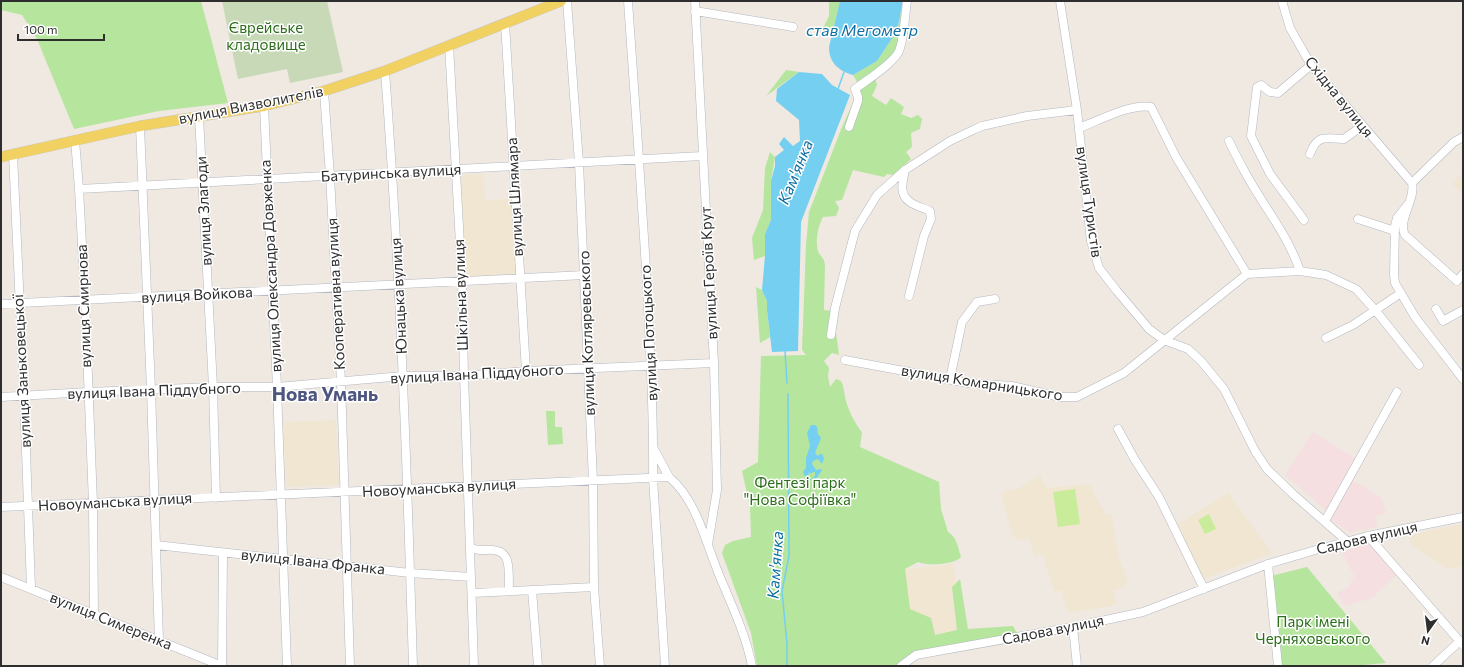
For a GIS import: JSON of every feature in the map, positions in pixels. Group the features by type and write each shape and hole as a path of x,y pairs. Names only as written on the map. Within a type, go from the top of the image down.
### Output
{"main road":[{"name":"вулиця Визволителів","path":"1,157 140,126 264,106 324,91 385,70 561,1"}],"street":[{"name":"вулиця Котляревського","path":"567,1 579,163 593,481 594,587 600,666"},
{"name":"вулиця Потоцького","path":"628,1 640,160 651,366 654,449 653,478 665,666"},
{"name":"вулиця Героїв Крут","path":"695,1 714,363 717,490 708,545"},
{"path":"849,126 858,101 855,89 890,62 898,52 901,44 907,1"},
{"name":"вулиця Туристів","path":"1060,1 1077,110 1091,241 1099,268 1116,291 1149,329 1164,340 1188,349 1201,361 1224,389 1255,450 1267,469 1294,495 1348,542"},
{"name":"Східна вулиця","path":"1282,1 1290,28 1312,65 1362,126 1412,183"},
{"path":"695,11 793,27"},
{"name":"вулиця Шлямара","path":"505,23 526,371"},
{"name":"Шкільна вулиця","path":"449,45 462,282 474,666"},
{"path":"1304,220 1270,174 1250,136 1257,87 1262,85 1270,92 1278,93 1312,65"},
{"name":"Юнацька вулиця","path":"385,70 403,376 413,666"},
{"name":"Кооперативна вулиця","path":"324,91 341,381 346,492 350,666"},
{"name":"вулиця Олександра Довженка","path":"264,106 282,496 287,666"},
{"path":"1079,128 1131,108 1146,106 1151,107 1176,157 1247,274 1300,271 1326,276 1356,289 1376,311 1419,365"},
{"path":"831,335 835,308 855,231 877,195 905,170 950,141 982,126 1027,116 1077,110"},
{"name":"вулиця Злагоди","path":"199,116 213,387 216,498"},
{"path":"140,126 151,390 159,641"},
{"path":"1310,154 1312,148 1324,137 1344,139 1362,126"},
{"path":"1463,137 1454,142 1412,183 1413,192 1403,226 1405,235 1457,281 1463,274"},
{"name":"вулиця Смирнова","path":"76,140 85,300 93,503 94,615"},
{"path":"1229,141 1246,175 1284,235 1294,254 1300,271"},
{"name":"вулиця Заньковецької","path":"13,154 31,588"},
{"name":"Батуринська вулиця","path":"79,189 702,156"},
{"path":"905,170 902,191 905,198 930,212 931,215 924,236 909,296"},
{"path":"1409,203 1397,218 1395,231 1395,282 1415,317 1463,378"},
{"path":"1358,219 1395,231"},
{"name":"вулиця Комарницького","path":"845,360 968,383 1012,386 1060,397 1077,397 1124,373 1247,274"},
{"name":"вулиця Войкова","path":"1,304 584,275"},
{"path":"1326,338 1353,325 1401,293"},
{"path":"950,379 962,322 977,302 994,299"},
{"path":"1436,309 1442,321 1461,311"},
{"name":"вулиця Івана Піддубного","path":"1,398 88,392 213,387 277,387 403,376 464,376 526,371 714,363"},
{"path":"1325,521 1397,392"},
{"path":"1118,429 1135,460 1159,497 1204,588"},
{"path":"654,449 669,477 678,485 690,502 720,577 736,612 752,666"},
{"name":"Новоуманська вулиця","path":"1,507 282,496 669,477"},
{"name":"Садова вулиця","path":"901,666 916,655 1073,627 1143,612 1268,564 1368,536 1463,517"},
{"path":"1368,536 1461,643 1433,666"},
{"name":"вулиця Івана Франка","path":"156,545 410,573 471,577"},
{"path":"470,547 476,551 494,549 505,555 508,561 509,591"},
{"path":"222,666 223,552"},
{"path":"1268,564 1278,666"},
{"name":"вулиця Симеренка","path":"1,577 222,666"},
{"path":"472,593 594,587"},
{"path":"532,590 538,666"},
{"path":"1073,627 1077,666"}],"shaded area":[{"path":"1463,172 1463,195 1452,184"},
{"path":"483,174 485,200 513,198 518,276 464,279 459,175"},
{"path":"336,420 339,485 286,487 283,422"},
{"path":"1313,432 1356,459 1326,510 1285,475"},
{"path":"1040,475 1047,488 1089,484 1106,515 1112,515 1118,556 1128,581 1125,586 1113,591 1116,605 1068,613 1062,591 1054,591 1043,554 1034,556 1029,538 1017,540 1012,534 1001,493 1019,488"},
{"path":"1352,480 1381,497 1386,513 1376,516 1377,527 1350,532 1329,519"},
{"path":"1228,493 1272,553 1203,579 1178,524"},
{"path":"1463,524 1463,566 1448,569 1411,545 1409,535"},
{"path":"1371,543 1397,574 1372,598 1345,606 1337,593 1349,587 1354,576 1342,552"},
{"path":"953,564 964,636 907,641 902,570"}],"green space":[{"path":"1,1 201,1 228,103 159,111 74,129 37,39 22,15 1,10"},
{"name":"Єврейське кладовище","path":"222,1 327,1 343,72 290,83 287,69 238,79"},
{"path":"829,1 840,1 832,34 822,30 829,16"},
{"name":"Фентезі парк \"Нова Софіївка\"","path":"903,1 907,1 898,52 874,74 877,85 872,96 886,105 891,98 904,107 901,114 911,118 918,115 922,119 920,129 911,133 912,147 906,152 911,159 893,175 887,174 884,177 853,170 842,200 835,201 839,208 836,216 823,217 821,221 818,229 817,243 818,251 824,260 825,265 824,310 835,311 835,327 839,355 832,353 824,361 829,368 828,376 830,387 836,379 842,383 849,411 862,432 860,447 939,482 941,509 948,532 955,540 961,557 953,562 941,564 918,562 905,569 910,609 931,618 935,635 957,630 952,587 960,579 968,629 1013,626 1019,637 916,655 901,666 757,666 751,633 722,553 725,545 733,541 751,537 750,507 742,471 758,462 761,356 806,355 802,350 806,245 809,212 842,127 857,94 857,82 853,75 877,61 897,31"},
{"path":"786,70 799,72 766,96"},
{"path":"770,152 775,157 771,181 771,220 765,234 765,256 754,260 752,238 763,210 765,168"},
{"path":"756,287 762,290 767,301 770,337 760,343"},
{"path":"546,411 555,411 555,427 562,427 563,444 548,445"},
{"path":"1075,489 1080,524 1058,527 1053,492"},
{"path":"1209,514 1216,529 1205,534 1198,520"},
{"name":"Парк імені Черняховського","path":"1307,567 1386,663 1352,666 1280,666 1271,576"}],"water":[{"name":"став Мегометр","path":"840,1 903,1 897,31 877,61 853,75 839,69 833,62 829,53 829,47"},
{"path":"799,72 822,74 832,85 850,95 801,222 798,351 772,352 767,301 762,290 765,234 771,220 771,181 775,166 775,157 784,150 779,144 784,137 793,146 800,141 799,120 776,101 777,89"},
{"path":"811,425 815,425 817,427 818,434 821,438 815,453 818,456 822,454 824,458 822,464 818,459 813,461 812,464 816,470 822,470 816,479 812,478 815,476 815,472 811,474 809,472 808,476 810,480 806,479 803,472 806,468 806,458 810,446 807,433"}],"waterway":[{"name":"Кам'янка","path":"838,89 844,72"},
{"name":"Кам'янка","path":"785,351 787,383"},
{"name":"Кам'янка","path":"787,666 787,644 782,591 789,556 788,394"}],"district":[{"name":"Нова Умань","path":"325,394"}]}
